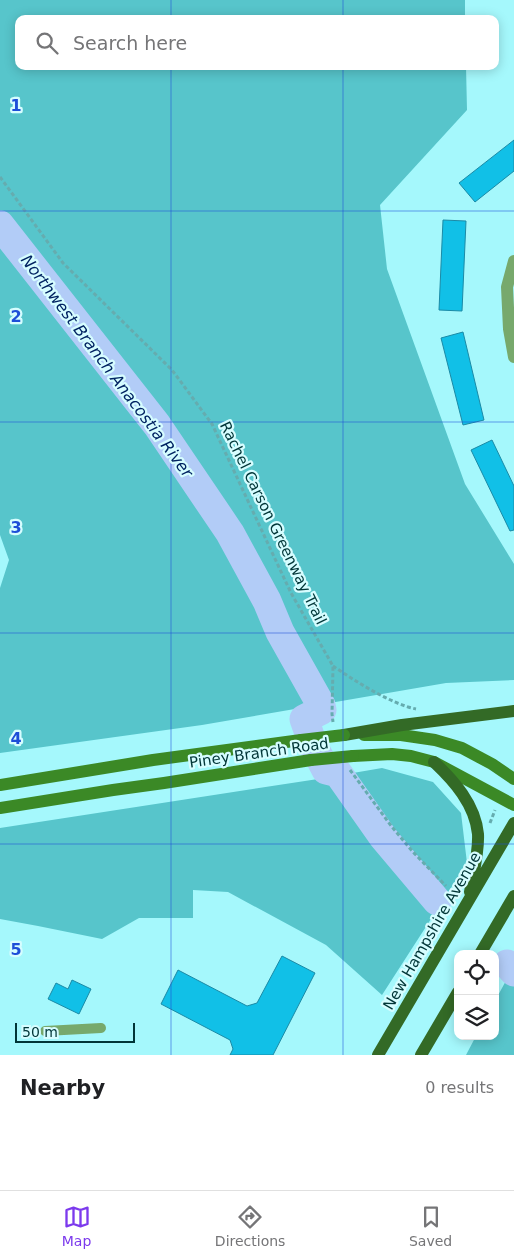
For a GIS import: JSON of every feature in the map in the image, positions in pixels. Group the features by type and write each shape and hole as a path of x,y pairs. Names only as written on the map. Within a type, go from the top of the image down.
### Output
{"main road":[{"path":"339,733 514,712"},
{"name":"Piney Branch Road","path":"0,785 163,758 301,740 339,733 401,735 435,740 462,748 492,764 514,779"},
{"name":"Piney Branch Road","path":"0,808 311,760 351,762 392,754 412,756 434,762 514,805"},
{"path":"434,762 452,779 463,793 473,815 478,833 468,901"},
{"name":"New Hampshire Avenue","path":"378,1055 514,823"},
{"path":"482,950 514,896"},
{"path":"421,1055 456,995"}],"street":[{"path":"514,261 507,286 509,329 514,357"}],"lane":[{"path":"45,1031 101,1028"}],"path":[{"name":"Rachel Carson Greenway Trail","path":"0,176 63,263 172,370 212,424 291,593 333,666"},
{"path":"333,666 358,682 406,707 419,709"},
{"path":"333,666 332,714 339,733"},
{"path":"351,762 354,777 392,827 446,886"},
{"path":"489,826 495,810"}],"shaded area":[{"path":"0,0 465,0 465,15 15,15 15,70 466,70 467,110 380,205 387,269 465,484 514,564 514,680 446,683 202,725 0,753 0,588 9,560 0,535"},
{"path":"382,768 433,782 461,813 467,863 382,995 326,945 228,892 193,890 193,918 139,918 102,939 0,919 0,828"},
{"path":"514,966 514,1055 466,1055 474,1040 499,1040 499,994"}],"building":[{"path":"514,140 514,171 475,202 459,183"},
{"path":"443,220 466,221 462,311 439,310"},
{"path":"463,332 484,420 463,425 441,338"},
{"path":"492,440 514,486 514,530 510,531 471,450"},
{"path":"282,956 315,973 273,1055 230,1055 233,1049 230,1040 161,1004 178,970 247,1006 257,1003"},
{"path":"72,980 91,989 79,1014 48,999 56,983 68,989"}],"waterway":[{"name":"Northwest Branch Anacostia River","path":"0,225 157,425 230,533 267,601 280,632 321,705 322,710 304,719 314,747 326,770 338,773 383,837 437,901"},
{"name":"Northwest Branch Anacostia River","path":"507,964 514,972"}]}
